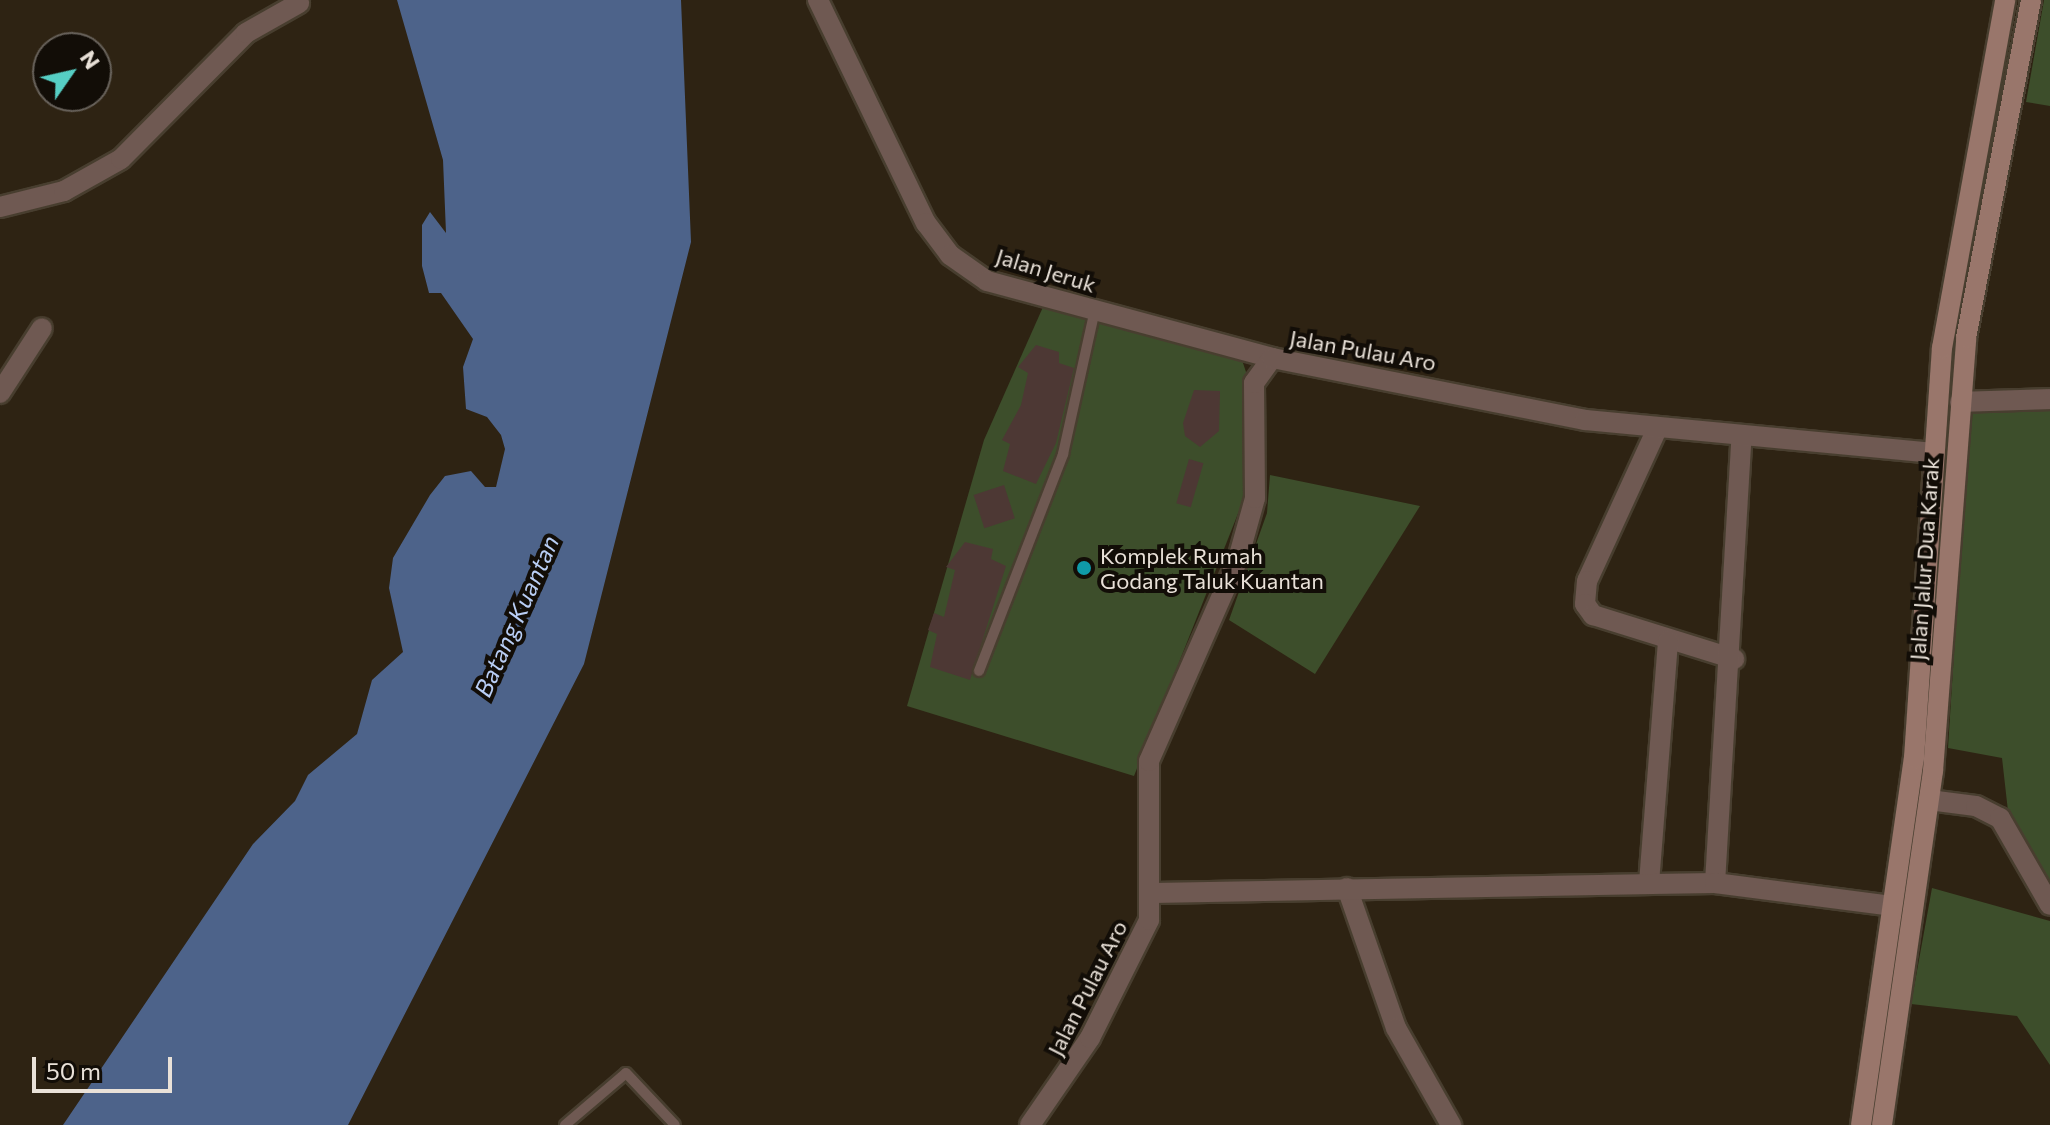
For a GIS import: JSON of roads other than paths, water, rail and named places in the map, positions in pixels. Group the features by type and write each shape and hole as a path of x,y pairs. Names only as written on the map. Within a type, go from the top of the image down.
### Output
{"main road":[{"name":"Jalan Jalur Dua Karak","path":"1861,1125 1914,758 1942,348 2005,0"},
{"name":"Jalan Jalur Dua Karak","path":"1882,1125 1929,800 1960,402 2031,0"},
{"path":"1990,77 2014,84"}],"street":[{"name":"Jalan Jeruk","path":"818,0 926,223 950,255 987,281 1272,358"},
{"path":"0,207 64,191 121,159 246,33 299,3"},
{"path":"0,393 42,328"},
{"name":"Jalan Pulau Aro","path":"1030,1125 1061,1087 1132,960 1153,893 1149,761 1238,559 1255,498 1254,383 1272,358 1657,429 1741,439 1934,453"},
{"path":"1960,402 2050,399"},
{"path":"1657,429 1584,593 1593,615 1668,641 1734,659"},
{"path":"1715,883 1734,659 1741,439"},
{"path":"1649,883 1668,641"},
{"path":"1929,800 1976,806 2000,818 2050,905"},
{"path":"1153,893 1715,883 1892,906"},
{"path":"1347,888 1396,1028 1451,1125"}],"lane":[{"path":"979,671 1063,454 1095,310"},
{"path":"565,1125 626,1073 675,1125"}],"water":[{"name":"Batang Kuantan","path":"397,0 681,0 691,242 584,664 348,1125 63,1125 253,844 295,801 308,775 357,734 372,680 403,652 389,588 393,558 430,495 445,476 471,471 485,487 496,487 505,449 501,435 487,417 466,409 463,367 473,339 441,293 429,293 422,266 422,225 430,212 446,233 443,160"}],"place":[{"name":"Komplek Rumah Godang Taluk Kuantan","path":"1084,568"}]}
